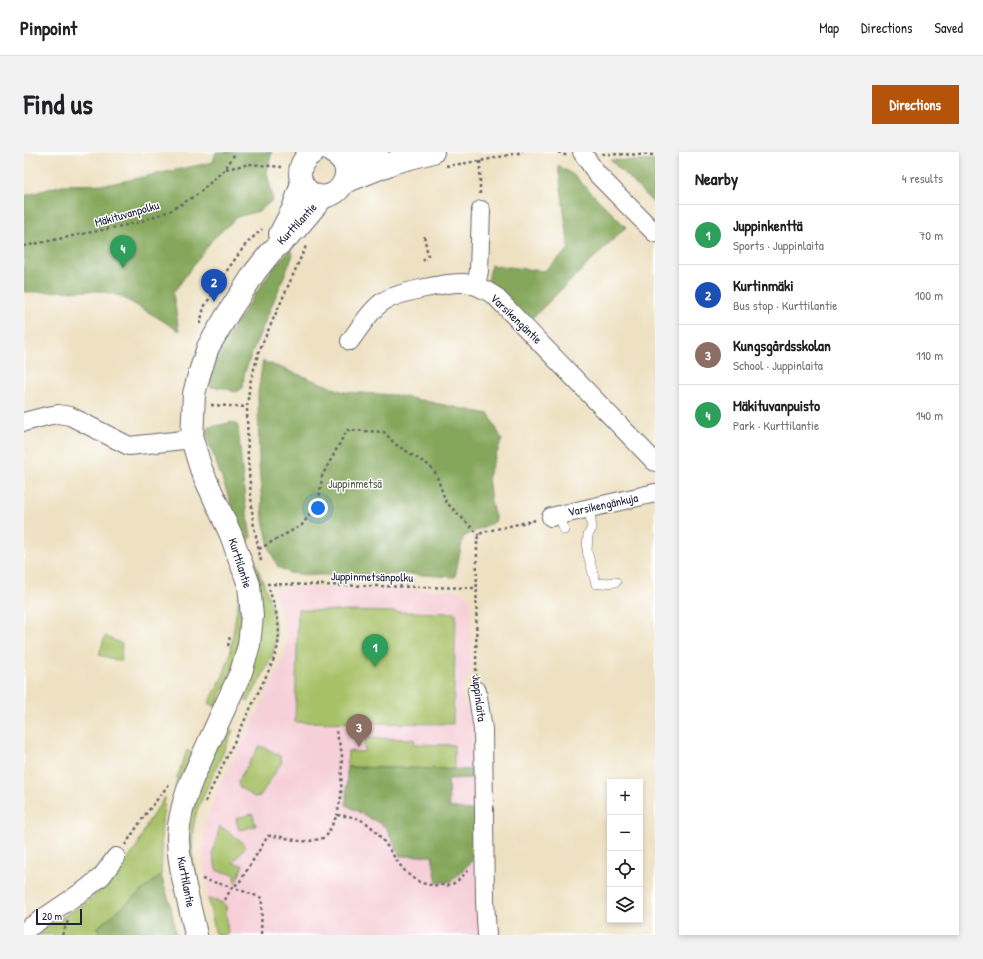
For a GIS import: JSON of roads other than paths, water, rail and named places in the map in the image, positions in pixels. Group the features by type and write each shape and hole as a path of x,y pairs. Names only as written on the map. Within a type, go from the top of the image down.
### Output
{"street":[{"path":"337,156 377,152"},
{"path":"590,153 597,174 655,233"},
{"name":"Kurttilantie","path":"271,252 293,209 302,183 300,170 308,154"},
{"path":"337,156 345,166 345,182"},
{"path":"302,183 310,193 316,196 330,196 345,182 395,162 439,159"},
{"name":"Kurttilantie","path":"196,935 180,858 178,839 181,821 186,793 241,672 249,645 252,616 249,585 231,535 201,469 192,439 194,394 208,347 255,272 271,252 296,229 323,196"},
{"path":"476,285 479,271 481,210"},
{"name":"Varsikengäntie","path":"350,342 372,312 386,299 403,293 445,285 464,283 476,285 495,296 655,462"},
{"path":"24,422 58,414 70,416 129,446 192,439"},
{"name":"Varsikengänkuja","path":"558,521 589,508 655,493"},
{"name":"Juppinlaita","path":"478,691 483,729 484,857 487,935"},
{"path":"24,931 86,889 102,876 116,857"}],"lane":[{"path":"589,508 592,528 588,535 587,551 596,584 616,582"}],"place":[{"name":"Mäkituvanpuisto","path":"123,268"},
{"name":"Kurtinmäki","path":"214,302"},
{"name":"Juppinkenttä","path":"375,667"},
{"name":"Kungsgårdsskolan","path":"359,747"}],"park label":[{"name":"Juppinmetsä","path":"355,484"}]}
